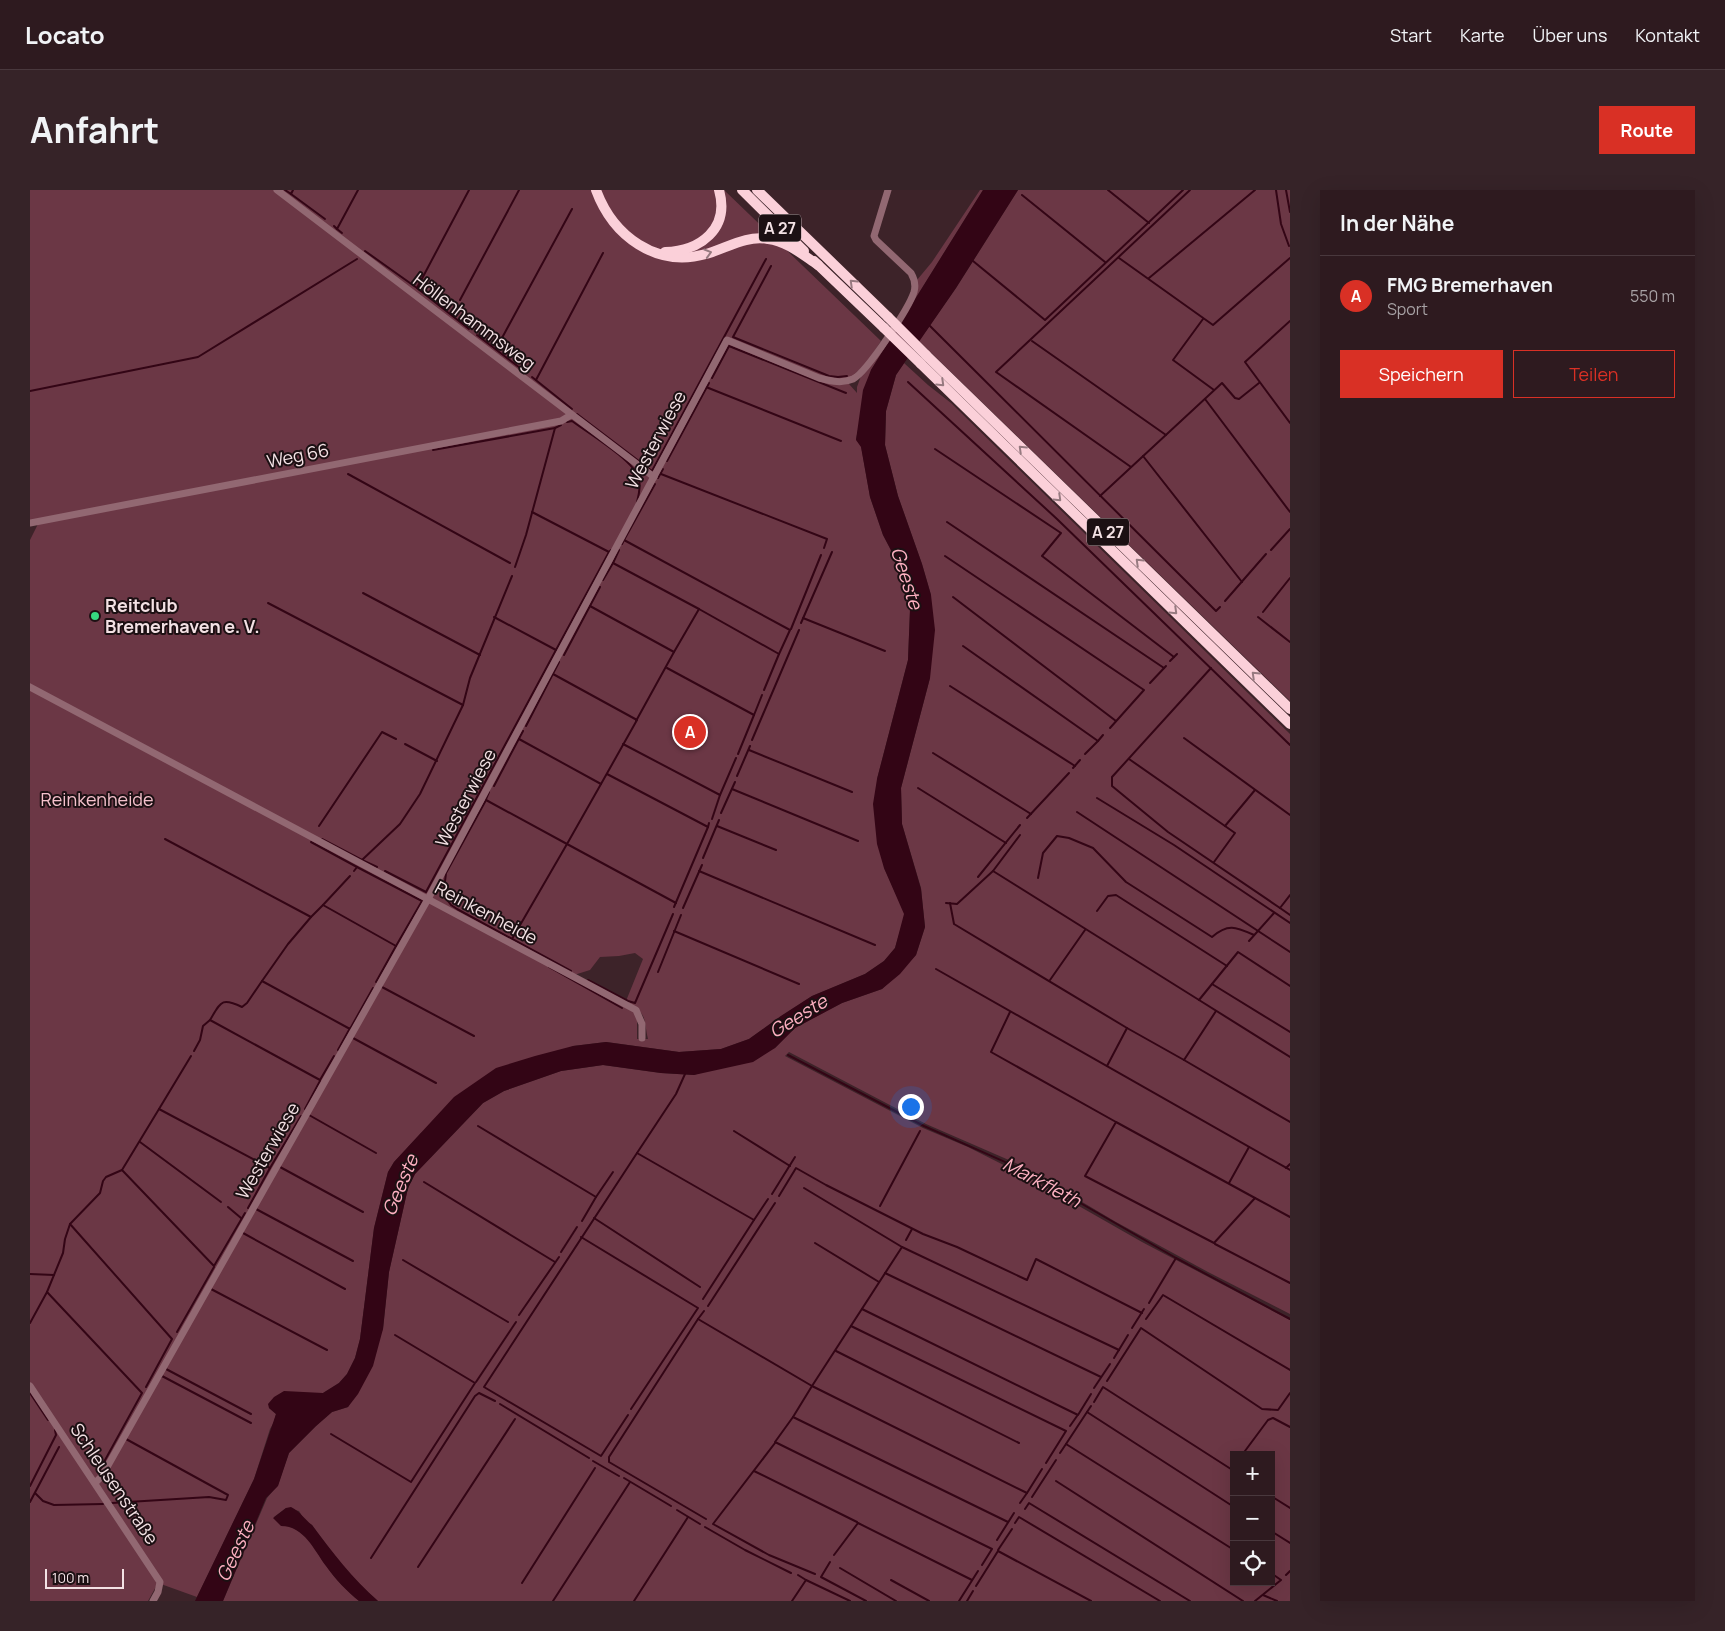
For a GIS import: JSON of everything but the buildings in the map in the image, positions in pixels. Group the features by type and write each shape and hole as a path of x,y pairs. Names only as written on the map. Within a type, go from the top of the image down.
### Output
{"highway":[{"path":"596,190 606,212 619,229 635,242 669,257 686,258 712,252 743,240 769,238 786,245 818,265"},
{"path":"644,247 662,252 677,251 691,248 705,240 719,218 721,203 719,190"},
{"name":"A 27","path":"742,190 884,328 924,359 1290,709"},
{"name":"A 27","path":"758,191 888,317 924,359 1290,724"}],"street":[{"name":"Höllenhammsweg","path":"277,190 654,477"},
{"name":"Westerwiese","path":"95,1483 102,1476 428,900 727,340 831,382 851,380 867,367 884,343 914,293 915,280 911,273 874,236 888,190"},
{"name":"Weg 66","path":"30,523 560,421 571,415"},
{"name":"Reinkenheide","path":"30,687 636,1010 640,1015 642,1024 642,1038"},
{"name":"Schleusenstraße","path":"30,1386 160,1582 158,1592 153,1601"}],"green space":[{"path":"30,190 724,190 881,341 866,364 843,384 849,384 857,393 861,376 916,294 917,280 932,262 980,190 983,190 871,370 856,439 861,446 870,497 883,535 893,554 899,575 906,589 910,610 908,660 877,779 884,868 905,914 895,948 884,961 865,974 812,996 749,1039 721,1049 679,1052 606,1042 573,1046 421,1133 394,1162 388,1172 374,1228 360,1339 355,1358 347,1374 339,1383 323,1393 305,1393 269,1408 276,1414 254,1479 197,1597 158,1583 148,1601 30,1601 30,689 634,1011 637,1020 637,1039 648,1039 645,1021 638,1009 626,1001 643,959 635,953 600,957 590,970 574,975 30,685 30,540 38,524 30,520"},
{"path":"1018,190 1290,190 1290,701 919,341 956,288"},
{"path":"904,363 951,403 1290,734 1290,1314 1116,1222 1018,1164 926,1124 789,1052 785,1056 923,1128 968,1147 1035,1181 1142,1242 1290,1320 1290,1601 378,1601 351,1575 312,1525 305,1521 299,1511 286,1508 274,1517 307,1538 324,1564 359,1601 223,1601 267,1498 278,1485 289,1453 332,1412 348,1407 383,1329 389,1272 408,1188 415,1174 483,1103 504,1091 561,1071 603,1065 661,1073 694,1075 775,1048 795,1028 842,1003 882,989 916,955 925,927 921,888 902,824 901,788 930,678 931,595 898,496 885,445 886,411 896,375"}],"water":[{"name":"Geeste","path":"983,190 1018,190 956,288 896,375 886,411 885,445 898,496 931,595 935,630 930,678 901,788 902,824 921,889 925,927 916,955 900,974 882,989 842,1003 795,1028 775,1048 753,1062 694,1075 661,1073 603,1065 561,1071 504,1091 483,1103 415,1174 408,1188 389,1272 383,1329 373,1366 358,1394 348,1407 332,1412 289,1453 278,1486 266,1498 223,1601 195,1601 254,1479 276,1414 269,1408 268,1404 274,1397 284,1391 323,1393 339,1383 347,1374 355,1358 360,1339 374,1228 388,1172 394,1162 454,1097 496,1068 573,1046 606,1042 679,1052 721,1049 749,1039 812,996 865,974 884,961 895,948 904,914 884,868 877,844 873,804 877,779 908,660 910,610 906,589 899,575 893,554 883,535 870,497 861,447 856,440 863,390 871,370"},
{"path":"291,1507 312,1525 351,1574 378,1601 359,1601 333,1576 313,1546 302,1534 289,1527 281,1526 273,1518 286,1508"}],"waterway":[{"path":"285,190 291,194 293,190"},
{"path":"334,226 337,229 358,190"},
{"path":"365,251 417,288 469,190"},
{"path":"460,300 519,190"},
{"path":"1108,190 1149,223"},
{"path":"973,261 1045,320 1183,190"},
{"path":"1131,467 996,372 1190,190"},
{"path":"1149,278 1255,190"},
{"path":"1276,190 1281,224 1289,246"},
{"path":"1286,190 1290,212"},
{"path":"291,194 325,219"},
{"path":"1022,195 1105,262"},
{"path":"496,349 572,209"},
{"path":"337,229 342,233"},
{"path":"536,380 603,253"},
{"path":"1119,258 1213,325 1290,258"},
{"path":"30,391 198,357 357,259"},
{"path":"577,414 652,471 766,259"},
{"path":"771,266 733,337 829,376 847,376"},
{"path":"417,288 469,329"},
{"path":"1203,319 1173,360 1214,390"},
{"path":"1290,321 1245,362 1290,423"},
{"path":"930,326 1216,611 1220,607"},
{"path":"477,335 524,371"},
{"path":"1032,341 1166,435"},
{"path":"712,378 729,346 846,393"},
{"path":"532,377 572,409"},
{"path":"908,382 1057,519 1290,745"},
{"path":"667,461 709,383"},
{"path":"1100,496 1222,383 1235,398 1239,399 1259,383"},
{"path":"706,387 841,441"},
{"path":"1205,399 1290,512"},
{"path":"567,422 572,421 629,464 639,479 640,488 637,502"},
{"path":"433,450 555,428 561,425"},
{"path":"515,567 526,535 555,428"},
{"path":"935,449 1061,533 1042,556 1174,657 1177,654"},
{"path":"1143,456 1242,582"},
{"path":"658,478 663,469"},
{"path":"348,474 510,563"},
{"path":"661,474 827,539 824,548"},
{"path":"624,540 655,484"},
{"path":"532,512 609,552 611,550"},
{"path":"947,522 1164,668"},
{"path":"1271,550 1290,529"},
{"path":"622,544 624,540 790,630 779,654 699,609"},
{"path":"613,563 619,550"},
{"path":"494,617 556,650 609,552"},
{"path":"801,623 832,552"},
{"path":"1225,601 1266,554"},
{"path":"791,629 821,555"},
{"path":"945,556 1144,690 1110,728"},
{"path":"603,580 613,563 699,609 674,652"},
{"path":"377,867 362,860 400,824 420,794 463,705 470,678 512,576"},
{"path":"1263,612 1290,578"},
{"path":"564,655 600,587"},
{"path":"363,593 480,655"},
{"path":"953,597 1116,721"},
{"path":"268,603 463,705"},
{"path":"590,606 674,652 636,721"},
{"path":"1258,617 1290,642"},
{"path":"803,618 885,651"},
{"path":"752,740 799,630"},
{"path":"963,646 1098,741 1103,735"},
{"path":"385,871 426,892 556,650"},
{"path":"764,690 779,654"},
{"path":"1170,661 1174,657"},
{"path":"526,726 559,662"},
{"path":"1150,683 1166,666"},
{"path":"667,668 754,715 762,695"},
{"path":"1211,668 1112,777 1112,786 1168,832 1280,908"},
{"path":"553,674 637,720 601,784"},
{"path":"950,686 1075,766"},
{"path":"738,754 754,715"},
{"path":"494,786 523,731"},
{"path":"319,826 382,732 396,739"},
{"path":"1184,738 1290,815"},
{"path":"519,739 601,784 567,844 676,903"},
{"path":"1085,754 1098,741"},
{"path":"405,744 437,761"},
{"path":"623,744 720,795 736,758"},
{"path":"737,776 750,746"},
{"path":"749,750 852,792"},
{"path":"933,753 1031,814"},
{"path":"1129,759 1235,833 1214,862"},
{"path":"1073,768 1080,760"},
{"path":"1027,818 1069,773"},
{"path":"607,774 708,827 709,823"},
{"path":"721,813 735,782"},
{"path":"918,788 1006,843"},
{"path":"732,789 858,841"},
{"path":"1225,826 1255,790"},
{"path":"486,799 489,792"},
{"path":"712,819 720,795"},
{"path":"1097,798 1174,845 1290,923"},
{"path":"444,890 446,873 486,800 567,844 512,939"},
{"path":"1077,812 1290,952"},
{"path":"703,858 719,820"},
{"path":"978,877 1020,825"},
{"path":"717,826 776,850"},
{"path":"674,907 708,827"},
{"path":"946,903 957,904 993,871 1020,835"},
{"path":"1038,878 1043,853 1057,836 1069,838 1093,848 1126,882 1212,937 1228,928 1237,928 1254,935"},
{"path":"165,839 311,917 323,905"},
{"path":"322,839 362,860"},
{"path":"311,842 357,867"},
{"path":"683,908 702,865"},
{"path":"350,876 323,905 396,946 422,901 357,867 354,871"},
{"path":"699,871 875,945"},
{"path":"993,871 1199,1000"},
{"path":"1097,911 1108,896 1116,895 1227,966"},
{"path":"1290,895 1280,908 1290,915"},
{"path":"445,897 457,909 571,971"},
{"path":"950,903 954,924 1184,1060 1216,1011"},
{"path":"1249,941 1274,913"},
{"path":"588,980 635,1003 673,914"},
{"path":"658,972 681,915"},
{"path":"311,917 288,944 262,981 350,1029 373,988"},
{"path":"1050,980 1085,930"},
{"path":"674,931 799,984"},
{"path":"376,982 396,946"},
{"path":"1290,986 1238,952 1199,1000 1290,1057"},
{"path":"549,967 622,1008"},
{"path":"936,969 1290,1170"},
{"path":"262,981 247,1003 242,1007 230,1002 222,1003 210,1020 320,1080 334,1056"},
{"path":"1212,984 1290,1032"},
{"path":"382,987 474,1036"},
{"path":"1010,1012 991,1052 1116,1122 1085,1176 1214,1243 1255,1198 1116,1122"},
{"path":"194,1051 200,1040 203,1026 210,1020"},
{"path":"1107,1066 1127,1028"},
{"path":"338,1050 349,1030"},
{"path":"353,1038 436,1083"},
{"name":"Markfleth","path":"788,1055 924,1126 1023,1170 1176,1258 1290,1319"},
{"path":"191,1056 159,1109 270,1168 301,1116"},
{"path":"1184,1060 1290,1122"},
{"path":"685,1074 676,1094 637,1153 754,1220 768,1199"},
{"path":"305,1109 320,1081"},
{"path":"159,1109 122,1170 214,1266 245,1213"},
{"path":"309,1115 376,1153"},
{"path":"478,1126 596,1197 582,1221"},
{"path":"734,1131 790,1166"},
{"path":"880,1206 920,1131"},
{"path":"140,1142 221,1202"},
{"path":"1229,1183 1249,1147"},
{"path":"628,1415 601,1456 484,1387 637,1153"},
{"path":"772,1194 795,1157"},
{"path":"1286,1168 1290,1164"},
{"path":"280,1167 363,1212"},
{"path":"248,1208 270,1168"},
{"path":"779,1196 796,1168 923,1234 957,1247 1027,1280 1036,1259 1142,1313"},
{"path":"122,1170 106,1177 100,1193 70,1224 172,1339 146,1387"},
{"path":"596,1197 613,1172"},
{"path":"424,1182 555,1262"},
{"path":"804,1188 902,1247"},
{"path":"1255,1198 1290,1217"},
{"path":"708,1306 775,1203"},
{"path":"228,1207 241,1218"},
{"path":"256,1209 353,1261"},
{"path":"594,1218 700,1287"},
{"path":"703,1299 754,1220"},
{"path":"70,1224 63,1253 47,1292 142,1393 99,1471"},
{"path":"561,1252 577,1227"},
{"path":"906,1240 912,1229"},
{"path":"243,1233 345,1289"},
{"path":"581,1237 698,1308 631,1409"},
{"path":"815,1243 879,1282"},
{"path":"1215,1244 1290,1283"},
{"path":"704,1311 698,1319 812,1386 902,1247 1119,1350"},
{"path":"519,1315 559,1257"},
{"path":"1149,1303 1176,1258"},
{"path":"403,1260 508,1322"},
{"path":"177,1332 214,1267"},
{"path":"885,1273 1101,1377"},
{"path":"30,1274 54,1275"},
{"path":"211,1289 327,1350"},
{"path":"30,1323 47,1292"},
{"path":"1146,1319 1163,1295 1290,1370"},
{"path":"862,1309 1078,1415 1091,1394"},
{"path":"1132,1328 1144,1309"},
{"path":"698,1319 609,1457 609,1462 706,1519"},
{"path":"476,1382 516,1322"},
{"path":"851,1326 1066,1431 1046,1463"},
{"path":"1107,1381 1141,1328 1262,1409 1278,1410 1290,1393"},
{"path":"331,1434 411,1482 475,1383 395,1335"},
{"path":"1114,1358 1128,1335"},
{"path":"836,1351 1019,1443"},
{"path":"1094,1388 1110,1364"},
{"path":"166,1369 251,1414"},
{"path":"161,1377 251,1423"},
{"path":"1008,1522 793,1417 812,1386 1027,1493 1042,1469"},
{"path":"1094,1402 1103,1387 1230,1468"},
{"path":"30,1393 48,1420"},
{"path":"371,1558 475,1396 479,1393 495,1401"},
{"path":"500,1404 589,1458"},
{"path":"1087,1412 1091,1406"},
{"path":"1066,1444 1087,1412 1230,1504"},
{"path":"1070,1426 1077,1416"},
{"path":"793,1417 775,1442 992,1549 982,1565"},
{"path":"1245,1451 1268,1420 1273,1418 1290,1427"},
{"path":"418,1567 515,1419"},
{"path":"30,1486 56,1435 55,1430"},
{"path":"112,1503 209,1497 226,1500 228,1495 126,1439"},
{"path":"775,1443 713,1524 769,1555 815,1574"},
{"path":"1060,1453 1066,1444 1230,1547"},
{"path":"30,1502 59,1447"},
{"path":"1032,1497 1056,1460"},
{"path":"593,1461 619,1476"},
{"path":"522,1583 595,1468"},
{"path":"754,1471 857,1522"},
{"path":"624,1478 671,1506"},
{"path":"1056,1481 1243,1601"},
{"path":"553,1601 630,1482"},
{"path":"35,1493 43,1501 54,1505 103,1504"},
{"path":"1020,1503 1027,1493"},
{"path":"1275,1499 1290,1508"},
{"path":"1025,1509 1029,1503 1190,1601"},
{"path":"677,1510 700,1524"},
{"path":"997,1540 1014,1513"},
{"path":"634,1601 688,1517"},
{"path":"1015,1523 1019,1517 1160,1601"},
{"path":"834,1555 858,1523 972,1580"},
{"path":"705,1527 791,1573"},
{"path":"998,1550 1012,1529"},
{"path":"1275,1534 1290,1543"},
{"path":"976,1586 998,1551 1091,1601"},
{"path":"830,1562 821,1577 866,1601"},
{"path":"840,1568 896,1601"},
{"path":"959,1601 978,1571"},
{"path":"1286,1575 1290,1571"},
{"path":"798,1575 806,1580"},
{"path":"1275,1576 1281,1580 1275,1585"},
{"path":"792,1601 806,1580 850,1601"},
{"path":"891,1580 929,1601"},
{"path":"1255,1601 1274,1586"},
{"path":"967,1601 973,1591"},
{"path":"1263,1595 1277,1601"}],"place":[{"name":"Reitclub Bremerhaven e. V.","path":"95,616"},
{"name":"FMG Bremerhaven","path":"690,732"}]}
